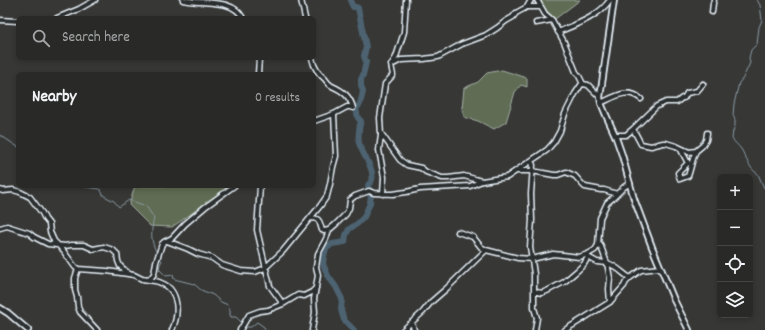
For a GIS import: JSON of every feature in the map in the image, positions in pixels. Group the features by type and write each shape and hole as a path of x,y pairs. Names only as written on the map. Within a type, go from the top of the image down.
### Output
{"street":[{"path":"62,16 95,0"},
{"path":"183,0 226,5 239,11 243,16"},
{"path":"301,0 305,16"},
{"path":"383,194 384,177 379,150 381,135 380,118 385,84 393,75 391,66 396,57 404,32 406,0"},
{"path":"527,7 531,0"},
{"path":"537,0 545,14 552,20 564,42 576,72 583,84 588,85 600,97"},
{"path":"558,32 588,19 610,0"},
{"path":"614,0 600,97 601,103 615,135 634,199 660,268 689,330"},
{"path":"712,12 714,0"},
{"path":"391,66 395,62 401,60 438,57 462,44 486,35 516,13 527,7 541,7"},
{"path":"0,20 16,21"},
{"path":"536,23 552,20"},
{"path":"258,72 259,60"},
{"path":"312,60 318,72 331,86 336,87 343,92 352,103 353,108 347,107 334,114 316,120"},
{"path":"310,218 316,218 319,220 322,230 324,231 336,224 346,214 349,208 350,200 355,196 369,191 374,193 393,194 420,188 470,186 482,181 507,177 550,147 560,131 565,114 575,94 583,84"},
{"path":"615,135 626,134 633,130 656,106 666,102 677,102 684,98 688,93 697,91 703,84"},
{"path":"601,103 623,93 638,96 641,99"},
{"path":"167,240 198,254 212,258 222,265 241,271 255,272 265,268 283,251 327,196 336,156 334,114"},
{"path":"633,130 641,144 651,146 662,143 676,146 689,152 696,151"},
{"path":"380,132 400,160 407,165 421,168 426,172 442,178 464,176 482,181"},
{"path":"688,163 678,173 680,179 688,176 691,167 691,160 696,151 706,140 707,133"},
{"path":"680,148 691,167"},
{"path":"531,161 533,165 530,246 534,308 537,318 535,330"},
{"path":"517,170 554,175 566,172 575,176 585,187 617,194"},
{"path":"534,292 541,293 547,291 564,282 578,270 598,245 600,218 608,202 630,183"},
{"path":"149,280 154,274 162,244 172,238 185,224 205,207 231,188"},
{"path":"260,188 256,227 270,286 283,304"},
{"path":"0,190 13,190 30,197 49,224 50,232 54,241 78,269 134,275 142,279 162,283 171,289 175,297 177,309 172,330"},
{"path":"0,228 7,226 29,233 48,244 109,248 117,254 120,266 128,274"},
{"path":"312,330 315,312 314,299 318,275 316,267 318,254 326,239 328,230"},
{"path":"458,232 473,237 481,247 486,250 518,258 532,259 553,254 579,257 588,256 597,262 607,263 614,266 630,278"},
{"path":"600,244 607,263 610,278 610,302"},
{"path":"403,330 486,250"},
{"path":"565,330 605,306 630,278 641,270 660,268"},
{"path":"78,269 75,278 75,290 78,307 80,312 97,330"},
{"path":"240,330 249,315 283,304 298,295 304,296 316,288"},
{"path":"0,308 28,330"},
{"path":"412,322 414,330"}],"green space":[{"path":"540,0 580,0 555,19 548,13"},
{"path":"502,70 527,78 527,87 521,85 515,92 506,122 494,129 478,121 464,117 462,109 464,88 478,82 487,73"},
{"path":"134,188 228,188 172,227 150,226 129,205"}],"waterway":[{"path":"351,0 353,7 358,8 366,47 364,56 366,62 361,79 363,92 360,104 356,109 358,118 361,121 359,143 372,171 372,180 368,185 371,194 370,203 364,217 349,229 345,242 332,244 326,249 323,264 328,276 342,299 341,310 344,320 354,330"},
{"path":"757,0 760,5 762,20 759,27 757,44 751,50 749,58 750,63 739,83 734,104 733,115 735,126 732,139 741,149 752,169 758,174 765,188"},
{"path":"0,135 16,146"},
{"path":"93,188 100,189 104,196 114,201 119,207 129,200 146,206 154,218 152,236 153,244 157,253"},
{"path":"160,258 162,261 159,269 166,276 173,275 174,279 194,284 201,290 213,295 221,302 228,305 231,317 236,317 242,323"},
{"path":"245,326 251,327 257,322 264,327 265,330"}]}
